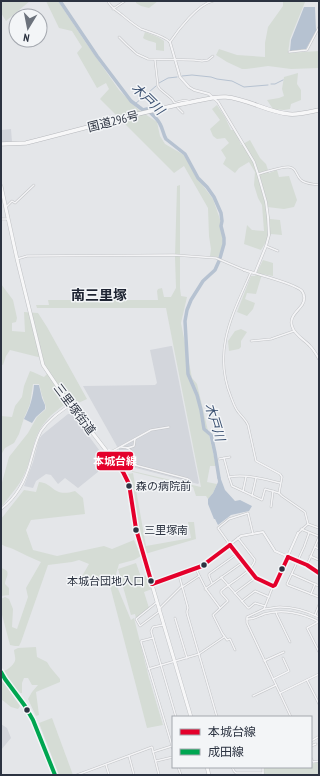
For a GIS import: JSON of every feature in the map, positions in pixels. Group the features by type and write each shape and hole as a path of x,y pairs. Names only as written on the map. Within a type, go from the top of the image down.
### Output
{"highway":[{"name":"国道296号","path":"1,144 38,140 138,114 221,97 288,114 319,110"}],"main road":[{"name":"三里塚街道","path":"1,186 43,365 127,479 136,529 191,716"}],"street":[{"path":"108,1 109,5 113,9 140,28 163,37 170,42 180,77 194,90 209,94 214,98 225,112 254,162 266,202 269,235 255,274"},
{"path":"113,9 124,1"},
{"path":"170,42 195,12 205,4 213,1"},
{"path":"289,52 307,50 319,27"},
{"path":"119,37 137,54 148,59 194,60 202,62 213,56"},
{"path":"155,60 158,86 160,90 170,97 183,113"},
{"path":"175,103 185,100 189,100 191,102"},
{"path":"258,174 278,168 290,167 295,170 299,178 303,181 319,185"},
{"path":"6,207 12,201 15,203 34,186"},
{"path":"1,219 8,219"},
{"path":"266,246 278,251"},
{"path":"17,259 27,256 182,256 216,258 244,270 298,288 302,292 304,302 292,319 291,324 294,331 312,348 319,359"},
{"path":"251,272 227,330 223,349 225,376 227,387 237,410 248,426 255,459 259,463 280,474 282,477 279,493"},
{"path":"251,341 271,339 294,331"},
{"path":"1,509 12,500 24,481 29,470 36,442 43,428 71,404"},
{"path":"109,453 151,430 169,427"},
{"path":"121,447 127,448 134,446 135,439"},
{"path":"127,448 131,451 128,460 131,464 188,479"},
{"path":"219,459 230,456"},
{"path":"224,458 232,486 262,500 264,489 279,493 304,512 307,517 308,524"},
{"path":"229,478 234,476 246,477 280,483"},
{"path":"243,491 246,477"},
{"path":"252,496 256,478"},
{"path":"271,507 274,492"},
{"path":"253,534 248,513 229,519 218,528 255,578 273,586"},
{"path":"308,524 319,528"},
{"path":"291,716 248,626 247,619 248,616 264,607 298,533 308,524"},
{"path":"301,529 319,537 307,565"},
{"path":"152,584 202,566 238,538 263,532 274,549 307,565 319,573"},
{"path":"309,533 298,561 287,583 288,585 319,597"},
{"path":"235,650 230,639 227,640 224,637 213,615 228,601 221,591 249,570 255,562 238,538"},
{"path":"314,546 319,548"},
{"path":"213,584 209,574 237,554"},
{"path":"310,556 319,560"},
{"path":"206,589 243,562"},
{"path":"196,568 206,589 220,608"},
{"path":"292,574 319,586"},
{"path":"178,575 188,608 187,613 218,716"},
{"path":"157,602 136,619 140,626 160,610 182,586 199,576"},
{"path":"221,577 248,608 255,603 264,607 292,608 319,617"},
{"path":"235,593 255,578"},
{"path":"311,594 315,584"},
{"path":"242,601 255,591 269,596"},
{"path":"315,615 319,605"},
{"path":"247,619 251,620 265,614 276,612 286,612 297,613 319,622"},
{"path":"276,612 290,642"},
{"path":"175,618 187,658"},
{"path":"319,622 307,628 319,652"},
{"path":"164,624 152,627 151,631 176,716"},
{"path":"148,669 199,654 224,637"},
{"path":"153,638 141,642 172,746 153,752"},
{"path":"264,661 284,652"},
{"path":"273,679 289,671 283,658"},
{"path":"1,672 34,720 55,775"},
{"path":"280,693 319,674"},
{"path":"307,680 318,699 319,704"},
{"path":"253,696 276,685"},
{"path":"312,746 316,744"},
{"path":"77,775 152,747 159,775"},
{"path":"129,756 134,775"},
{"path":"156,761 172,757"},
{"path":"106,765 109,775"},
{"path":"232,768 236,773 263,774"}],"shaded area":[{"path":"1,1 30,1 22,8 8,8 8,19 6,21 1,13"},
{"path":"46,1 58,1 119,90 139,110 157,122 160,136 165,144 184,155 195,175 213,199 224,231 224,246 218,257 210,256 211,249 208,208 184,166 174,173 100,99 109,89 106,83 97,88 77,53 82,47 72,31 59,28"},
{"path":"136,1 158,1 149,8 141,6 136,3"},
{"path":"283,1 305,2 290,39 288,53 319,51 319,68 291,69 268,66 242,69 216,55 219,49 237,55 265,57 265,43 268,27 283,6"},
{"path":"145,32 164,41 164,51 156,50 156,43 143,38"},
{"path":"298,73 297,84 301,90 301,100 291,104 290,109 273,109 267,100 284,96 282,89 284,77"},
{"path":"217,105 231,130 235,130 241,145 250,140 260,158 266,164 269,173 277,170 279,177 289,176 297,200 294,207 284,209 267,207 270,219 280,220 282,235 271,234 261,250 244,244 247,225 252,230 264,231 262,205 254,185 255,172 249,162 239,168 235,173 223,164 226,158 221,150 229,143 225,138 217,139 213,136 210,129 220,120 212,109"},
{"path":"11,129 12,142 1,143 1,130"},
{"path":"180,185 180,288 181,296 187,297 181,323 192,378 197,384 216,466 210,466 207,482 217,484 213,493 208,499 206,496 196,496 193,487 128,470 201,487 166,308 37,308 36,305 49,305 48,300 158,300 157,291 158,289 162,288 164,297 171,297 176,288 175,257 177,186"},
{"path":"263,260 273,263 273,276 262,274 256,294 247,293 245,299 255,303 253,309 247,316 237,312 251,276 255,276"},
{"path":"1,284 13,300 17,318 16,322 12,323 12,331 25,332 24,312 38,313 87,399 76,404 69,401 48,418 41,427 35,440 27,468 22,479 3,505 1,505 1,486 9,457 28,433 37,417 46,409 39,384 33,384 30,404 19,434 14,443 5,448 1,455 1,416 12,417 15,406 22,397 24,386 30,371 44,377 47,374 42,358 10,350 3,365 1,364"},
{"path":"241,329 247,332 241,341 241,347 239,349 229,351 228,341 235,331"},
{"path":"172,346 198,484 128,466 83,386 155,385 157,383 150,350"},
{"path":"68,414 72,414 109,463 78,488 65,478 58,484 51,475 46,474 36,481 33,488 24,486 33,462 39,439"},
{"path":"133,473 146,546 191,538 188,522 194,522 196,539 145,554 138,530 128,474"},
{"path":"39,482 44,483 62,493 75,491 83,498 85,514 31,520 26,530 33,550 57,556 104,546 112,549 134,540 141,556 134,560 119,564 116,574 116,584 131,620 134,618 149,678 163,725 147,728 109,582 106,579 86,582 81,578 89,564 79,560 48,565 21,642 19,646 10,645 1,611 1,599 5,597 9,599 13,609 12,627 17,629 28,597 26,588 41,562 1,544 1,519 24,490 36,492"},
{"path":"136,563 141,577 148,575 152,589 144,592 149,608 136,618 135,614 131,615 118,569"},
{"path":"1,568 7,571 8,574 5,584 9,588 9,595 1,596"},
{"path":"36,647 37,657 47,662 60,679 60,682 36,692 39,715 36,716 28,699 38,685 32,685 28,678 24,678 22,683 22,693 20,693 12,685 7,687 20,706 18,709 11,707 1,699 1,672 5,671 14,663 14,650 18,648"},
{"path":"52,718 73,775 59,775 39,723"},
{"path":"1,724 7,728 11,738 1,750"},
{"path":"319,762 319,775 264,775 264,768 312,768 312,764"}],"water":[{"path":"304,7 315,7 316,31 306,49 290,51 291,40"},
{"path":"34,385 39,385 45,409 32,423 24,419 31,402"},
{"path":"217,474 219,474 225,490 235,501 240,500 252,506 249,511 231,515 218,525 208,504 208,499 213,493 218,482"}],"waterway":[{"name":"木戸川","path":"60,1 97,56 131,101 143,110 147,109 157,120 166,139 185,154 198,178 214,197 221,213 221,226 224,238 220,258"},
{"path":"182,76 192,75 211,77 232,81 244,87 268,85"},
{"path":"159,83 168,78 177,77"},
{"path":"271,84 275,84 283,80"},
{"path":"135,104 156,86"},
{"name":"木戸川","path":"219,261 215,270 203,281 191,300 185,321 188,374 197,395 204,429 211,435 219,478"}],"transit line":[{"name":"本城台線","path":"109,453 123,472 129,484 136,529 152,584"},
{"name":"本城台線","path":"230,545 256,578 273,586 275,585 288,557"},
{"name":"本城台線","path":"152,584 202,566 230,545"},
{"name":"本城台線","path":"288,557 307,565 319,573"},
{"name":"成田線","path":"1,672 33,720 55,775"}],"place":[{"name":"森の病院前","path":"129,486"},
{"name":"三里塚南","path":"136,530"},
{"name":"本城台団地入口","path":"151,581"}],"district":[{"name":"南三里塚","path":"99,295"}]}
